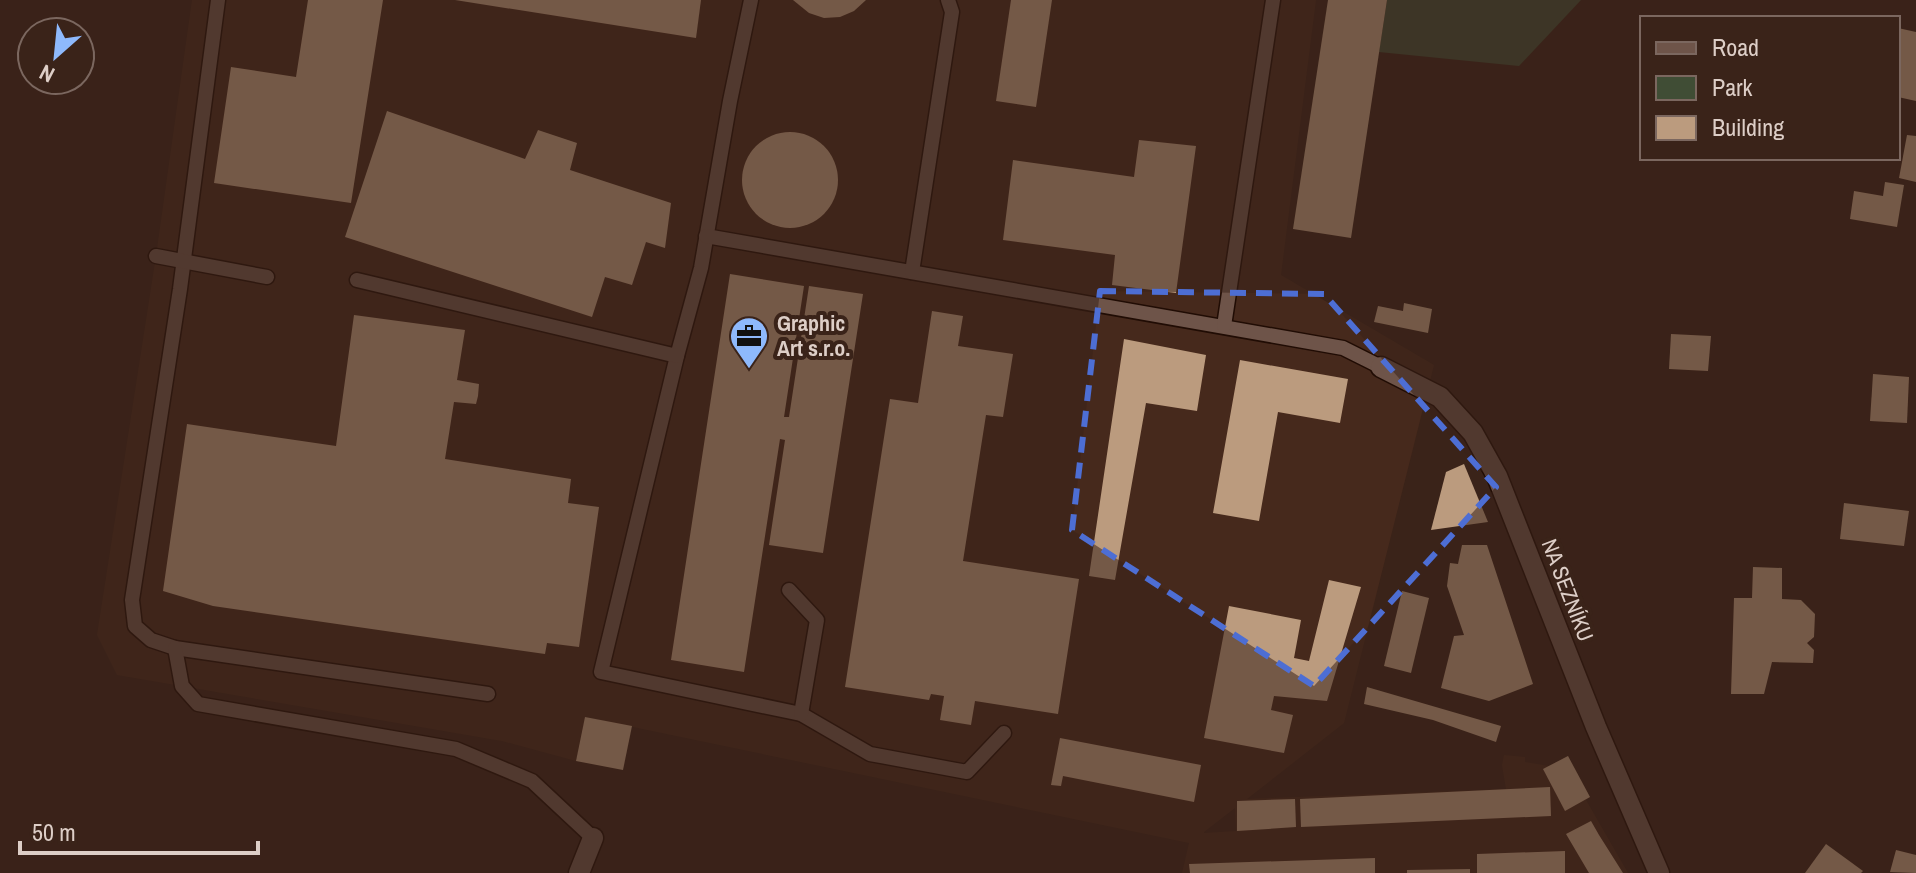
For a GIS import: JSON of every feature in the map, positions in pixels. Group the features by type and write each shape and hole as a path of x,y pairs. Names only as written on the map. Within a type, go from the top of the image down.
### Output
{"street":[{"name":"NA SEZNÍKU","path":"1381,367 1440,397 1473,433 1497,476 1596,727 1659,873"},
{"path":"579,873 593,838"}],"lane":[{"path":"218,0 184,262 132,600 135,626 151,640 175,648 488,694"},
{"path":"751,0 701,268 601,672 801,714 870,754 967,772 1004,733"},
{"path":"912,272 952,12 948,0"},
{"path":"1224,326 1273,0"},
{"path":"706,236 1343,348 1381,367"},
{"path":"156,256 267,277"},
{"path":"357,280 677,356"},
{"path":"789,590 817,620 801,714"},
{"path":"175,648 182,686 198,704 456,749 532,781 593,838"}],"highlighted area":[{"path":"1100,291 1324,294 1496,487 1314,686 1072,530"}],"shaded area":[{"path":"192,0 1316,0 1281,275 1434,365 1344,723 1247,799 1506,789 1502,765 1504,755 1525,757 1525,762 1549,766 1568,756 1590,797 1586,800 1628,873 1182,873 1189,843 585,717 576,761 502,741 117,675 97,635","holes":["1235,808 1236,831 1204,833"]}],"green space":[{"path":"1387,0 1581,0 1519,66 1379,52"}],"building":[{"path":"308,0 383,0 351,203 214,183 231,67 296,77"},
{"path":"455,0 701,0 696,38"},
{"path":"793,0 866,0 854,11 840,17 824,18 809,13"},
{"path":"1011,0 1052,0 1036,107 996,101"},
{"path":"1328,0 1387,0 1351,238 1293,229"},
{"path":"1900,28 1916,32 1916,101 1900,97"},
{"path":"387,111 525,159 538,130 577,143 570,170 671,203 665,248 646,242 632,285 605,277 592,317 345,237"},
{"path":"790,132 808,136 824,146 834,162 838,180 834,198 824,214 808,224 790,228 772,224 756,214 746,198 742,180 746,162 756,146 772,136"},
{"path":"1907,135 1916,136 1916,182 1899,178"},
{"path":"1139,140 1196,146 1176,293 1112,285 1115,255 1003,240 1013,160 1134,177"},
{"path":"1885,182 1904,185 1897,227 1850,219 1854,191 1883,196"},
{"path":"730,274 804,286 784,417 789,417 809,286 863,294 823,553 769,545 785,440 780,439 744,672 671,660"},
{"path":"1404,303 1432,309 1428,333 1374,322 1378,306 1403,311"},
{"path":"932,311 963,316 958,346 1013,354 1003,417 986,415 963,561 1079,579 1058,714 975,701 971,725 940,720 944,696 931,694 929,700 845,687 890,399 918,403"},
{"path":"354,315 465,330 457,380 479,384 478,396 476,404 454,402 445,459 571,479 568,503 599,507 579,647 547,643 545,654 213,606 163,591 187,424 336,446"},
{"path":"1671,334 1711,336 1708,371 1669,369"},
{"path":"1124,339 1206,355 1197,411 1146,403 1115,580 1089,576"},
{"path":"1240,360 1348,379 1340,423 1278,412 1259,521 1213,513"},
{"path":"1873,374 1909,377 1907,423 1870,421"},
{"path":"1464,464 1488,522 1431,530 1446,472"},
{"path":"1844,503 1909,511 1904,546 1840,539"},
{"path":"1462,545 1487,545 1533,684 1489,701 1441,688 1454,636 1464,635 1447,586 1450,563 1458,564"},
{"path":"1753,567 1782,568 1782,599 1801,600 1815,614 1814,637 1807,643 1814,650 1813,663 1772,662 1764,694 1731,694 1734,598 1752,598"},
{"path":"1329,580 1361,587 1327,701 1274,696 1271,710 1293,715 1284,753 1204,738 1229,606 1301,620 1294,658 1309,661"},
{"path":"1402,591 1429,598 1411,673 1384,666"},
{"path":"1367,687 1501,726 1496,742 1433,720 1364,704"},
{"path":"585,717 632,726 623,770 576,761"},
{"path":"1060,738 1201,765 1194,802 1063,776 1061,786 1051,785"},
{"path":"1568,756 1590,797 1565,811 1543,769"},
{"path":"1550,787 1551,816 1301,827 1300,799"},
{"path":"1295,799 1296,827 1237,831 1237,801"},
{"path":"1591,821 1623,873 1589,873 1566,834"},
{"path":"1826,844 1863,871 1805,873"},
{"path":"1896,850 1916,855 1916,873 1890,872"},
{"path":"1565,851 1565,873 1477,873 1477,854"},
{"path":"1375,858 1375,873 1190,873 1189,864"},
{"path":"1470,869 1470,873 1407,873 1407,870"}],"place":[{"name":"Graphic Art s.r.o.","path":"749,370"}]}
